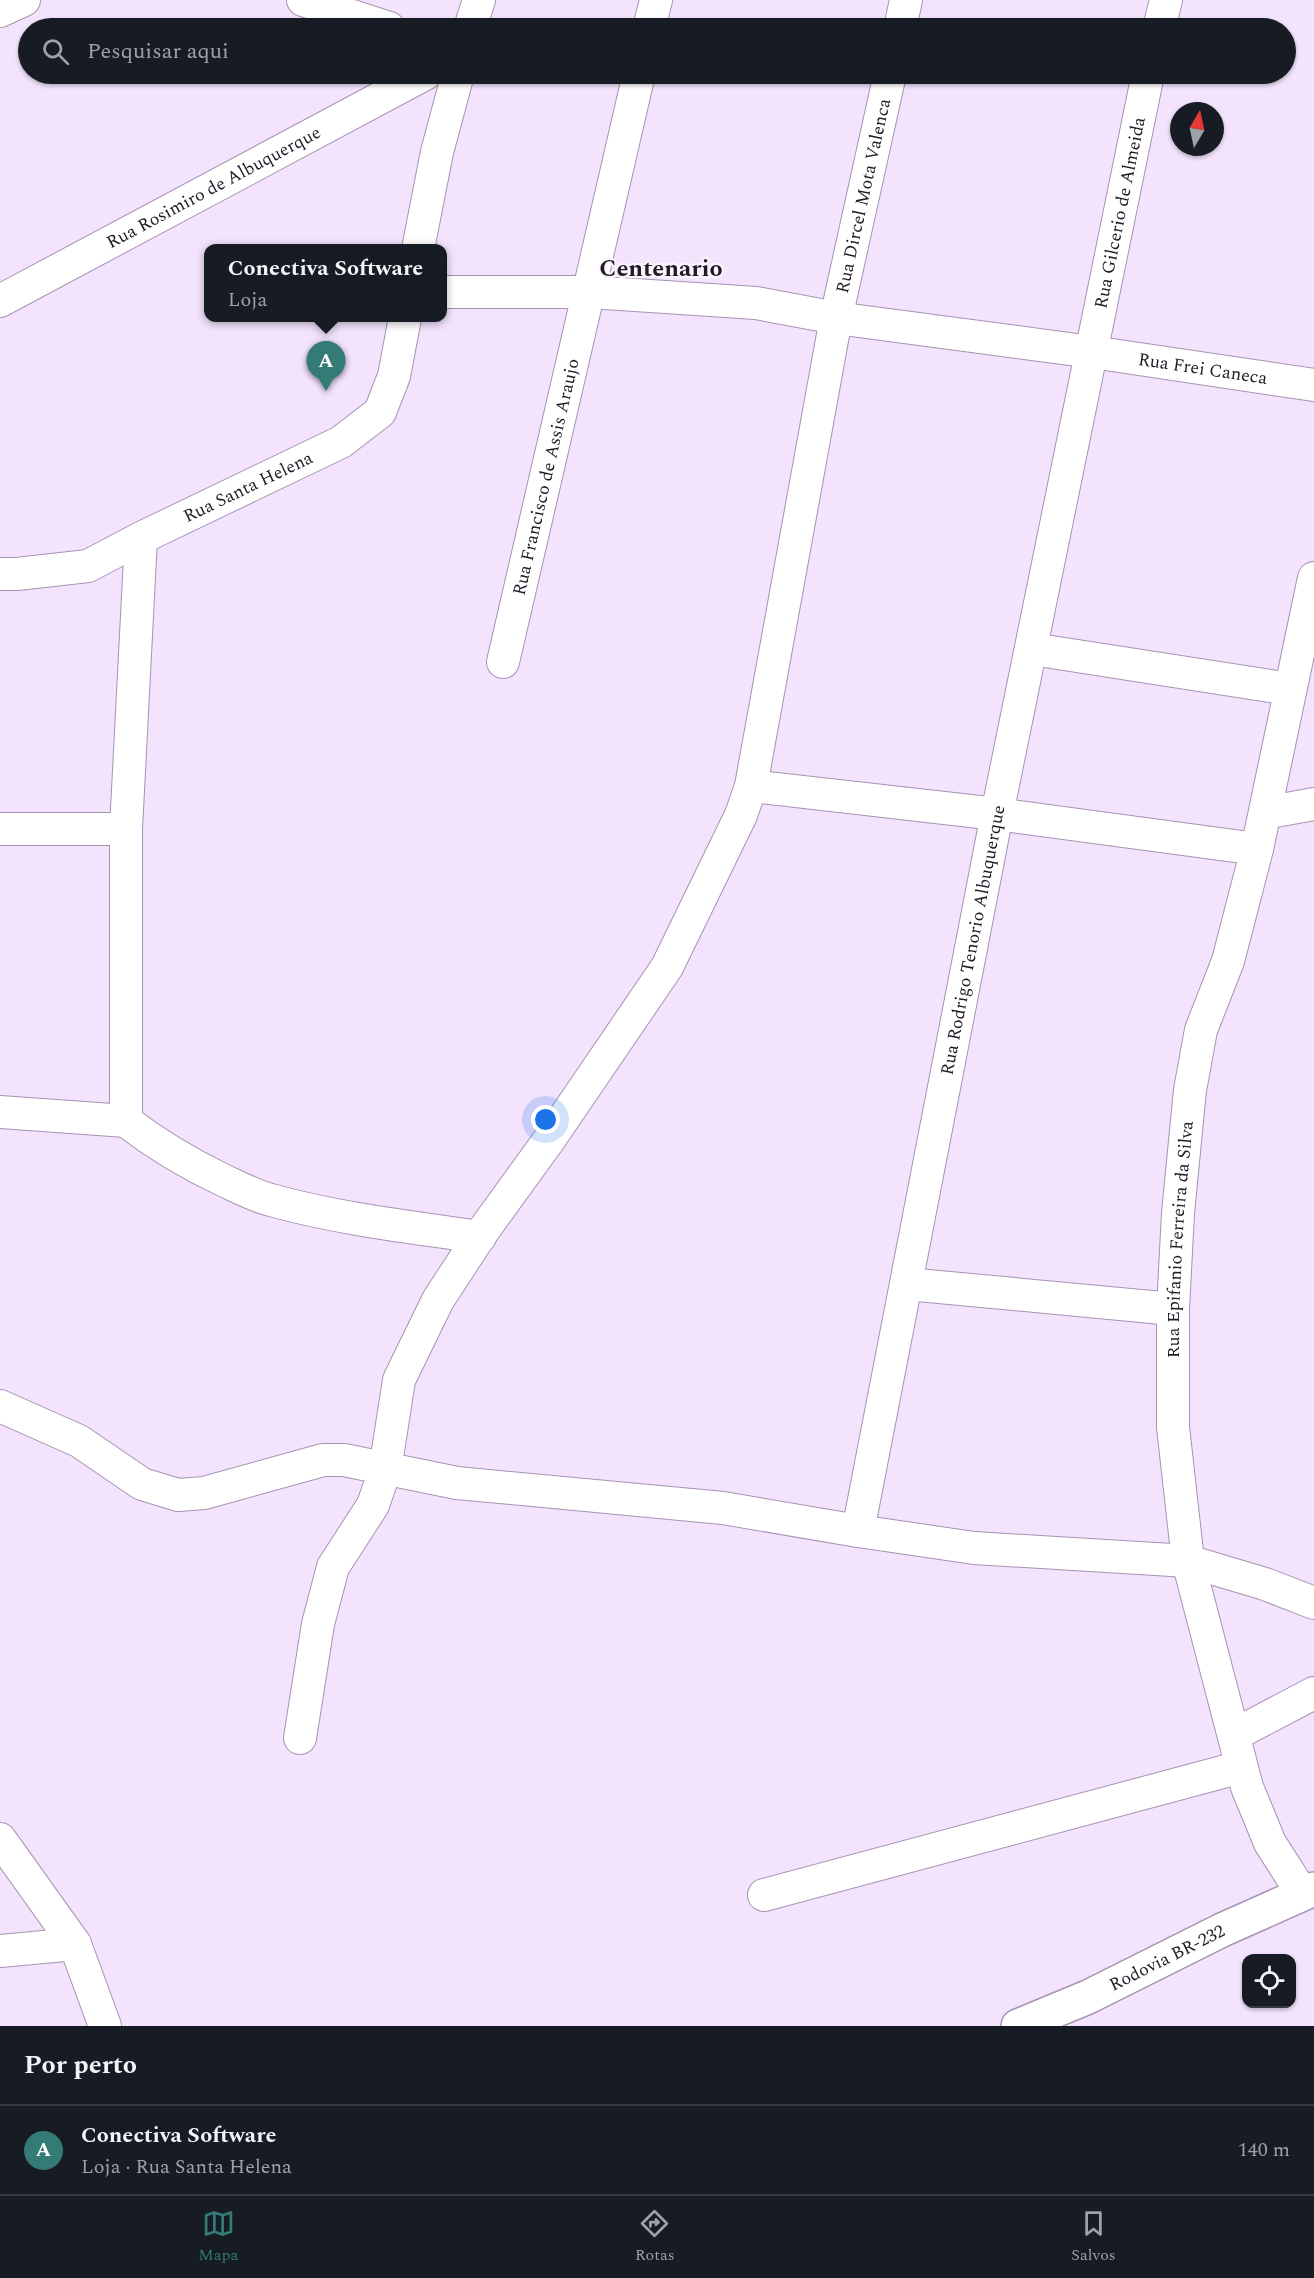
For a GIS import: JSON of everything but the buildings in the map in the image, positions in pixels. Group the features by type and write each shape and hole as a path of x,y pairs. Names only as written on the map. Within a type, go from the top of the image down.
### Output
{"highway":[{"name":"Rodovia BR-232","path":"1018,2026 1088,1997 1308,1891"}],"street":[{"path":"0,11 24,0"},
{"path":"303,0 358,18"},
{"path":"473,18 479,0"},
{"path":"652,18 656,0"},
{"path":"902,18 906,0"},
{"path":"1162,18 1166,0"},
{"name":"Rua Rosimiro de Albuquerque","path":"0,301 406,84"},
{"path":"419,244 437,152 455,84"},
{"name":"Rua Francisco de Assis Araujo","path":"503,662 637,84"},
{"name":"Rua Dircel Mota Valenca","path":"300,1738 318,1624 333,1567 373,1505 385,1470 399,1380 438,1300 667,967 741,815 751,786 836,318 888,84"},
{"name":"Rua Gilcerio de Almeida","path":"1092,352 1146,84"},
{"path":"447,292 590,292 756,303 836,318"},
{"name":"Rua Frei Caneca","path":"836,318 1092,352 1314,385"},
{"name":"Rua Santa Helena","path":"8,574 88,566 340,442 380,412 394,376 404,322"},
{"name":"Rua Rodrigo Tenorio Albuquerque","path":"858,1532 997,814 1092,352"},
{"path":"126,1121 126,829 141,538"},
{"name":"Rua Epifanio Ferreira da Silva","path":"1308,1891 1270,1843 1241,1767 1188,1561 1173,1427 1173,1309 1178,1213 1190,1090 1201,1030 1228,961 1257,849 1314,578"},
{"path":"1032,649 1290,689"},
{"path":"751,786 997,814 1257,849"},
{"path":"1265,813 1314,804"},
{"path":"0,829 126,829"},
{"path":"0,1112 126,1121 158,1145 252,1194 385,1224 480,1237"},
{"path":"907,1284 1173,1309"},
{"path":"0,1406 79,1441 142,1484 178,1495 204,1493 323,1461 344,1460 457,1483 723,1508 858,1532 974,1548 1188,1561 1265,1584 1314,1603"},
{"path":"1234,1735 1314,1693"},
{"path":"765,1895 1241,1767"},
{"path":"0,1839 75,1944 105,2026"},
{"path":"0,1951 75,1944"}],"place":[{"name":"Conectiva Software","path":"326,391"}],"district":[{"name":"Centenario","path":"661,269"}]}
